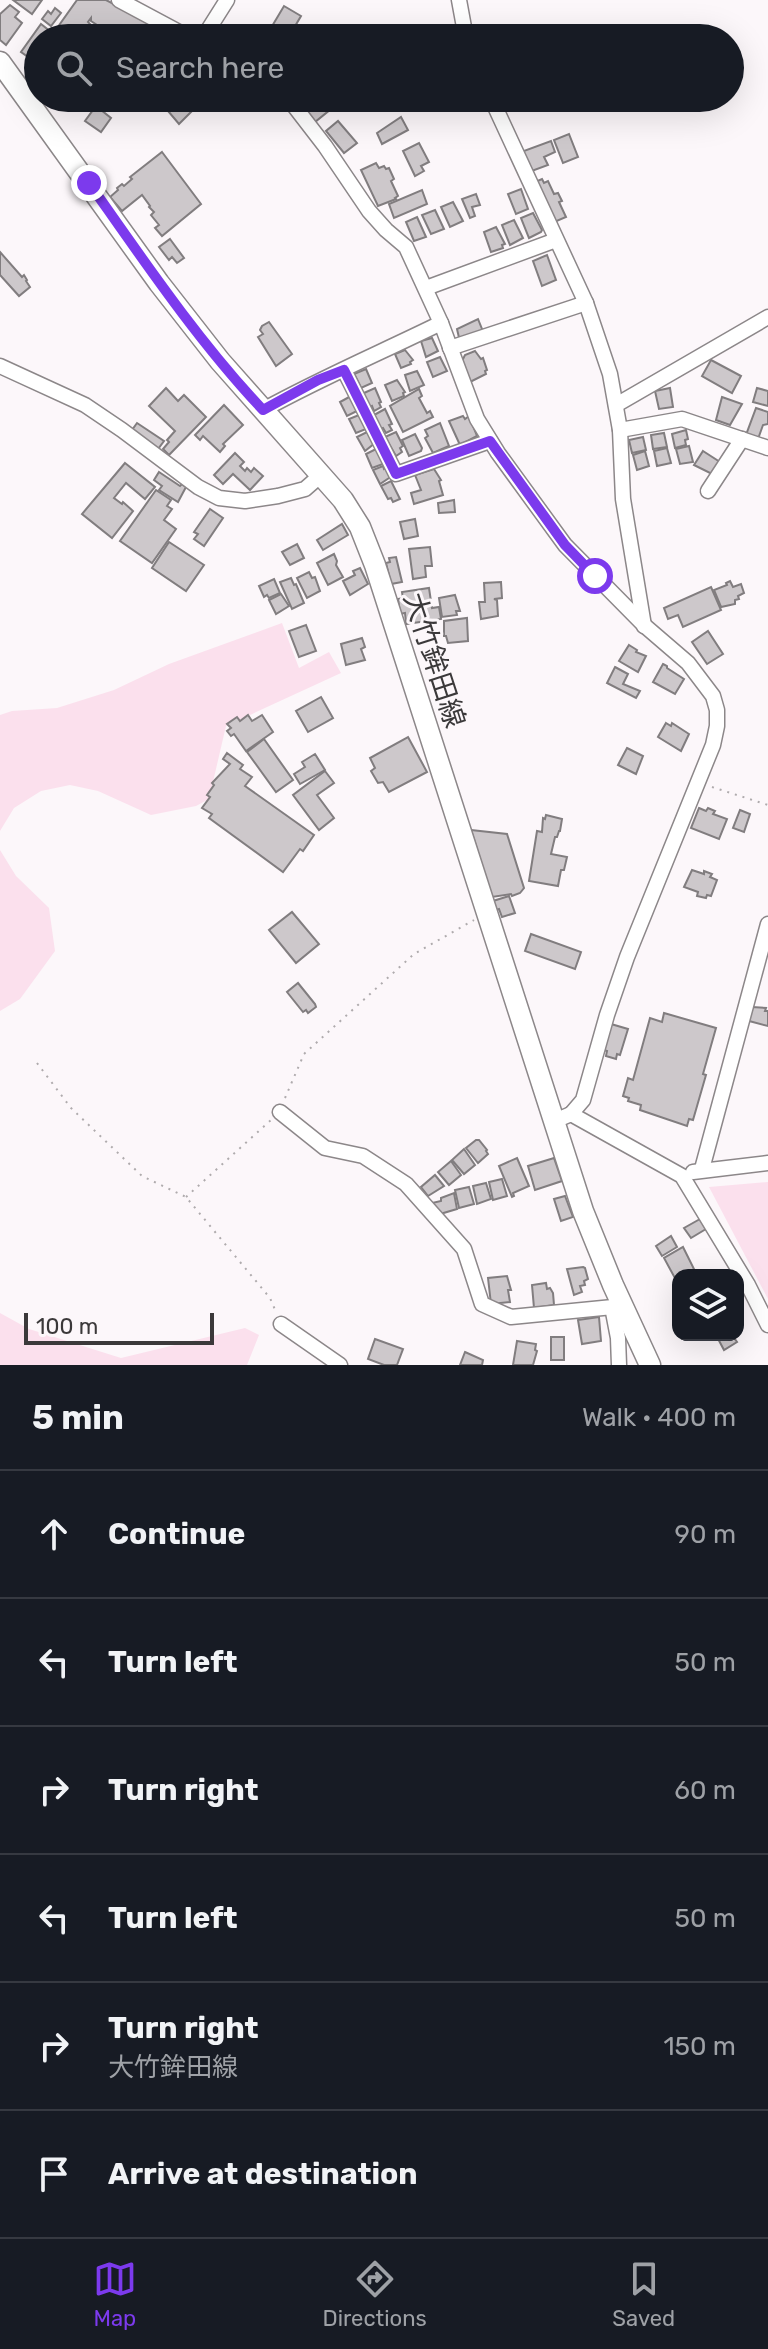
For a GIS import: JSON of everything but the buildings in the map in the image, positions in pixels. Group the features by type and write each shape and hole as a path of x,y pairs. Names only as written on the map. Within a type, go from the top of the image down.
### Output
{"main road":[{"name":"大竹鉾田線","path":"0,62 24,95"},
{"name":"大竹鉾田線","path":"37,112 159,283 220,361 343,500 360,527 487,913 562,1117 583,1211 618,1307 650,1365"}],"street":[{"path":"119,0 164,24"},
{"path":"212,24 227,0"},
{"path":"459,0 463,24"},
{"path":"299,112 369,211 406,247 441,323 477,419 490,441 565,545 645,626 688,663 713,696 717,710 713,745 627,957 583,1100 562,1117 682,1176 748,1285 768,1325"},
{"path":"497,112 586,303 610,374 620,430 623,499 645,626"},
{"path":"426,288 556,240"},
{"path":"450,348 586,303"},
{"path":"616,405 768,317"},
{"path":"263,410 318,380 441,323"},
{"path":"0,366 85,405 198,487 219,498 245,501 278,496 305,489 321,475"},
{"path":"344,370 396,474 490,441"},
{"path":"620,430 682,419 768,448"},
{"path":"708,491 742,439"},
{"path":"702,1169 768,924"},
{"path":"280,1112 325,1148 363,1156 406,1184 464,1249 482,1304 511,1317 618,1307 619,1365"},
{"path":"682,1176 702,1169 768,1163"},
{"path":"281,1324 340,1365"}],"path":[{"path":"699,783 768,805"},
{"path":"186,1197 280,1112 304,1054 414,954 487,913"},
{"path":"37,1063 71,1108 142,1176 186,1197 270,1298 281,1324"}],"shaded area":[{"path":"282,623 299,668 329,652 341,673 226,726 209,799 196,806 151,815 98,791 70,785 41,791 14,808 0,831 0,715 12,711 57,708 114,690 169,664"},
{"path":"0,850 16,876 49,908 55,951 20,999 0,1011"},
{"path":"768,1182 768,1299 709,1187"},
{"path":"0,1313 29,1329 121,1358 245,1328 259,1335 247,1365 0,1365"}],"route":[{"path":"89,183 159,283 263,410 318,380 344,370 396,474 490,441 565,545 595,576"}]}
